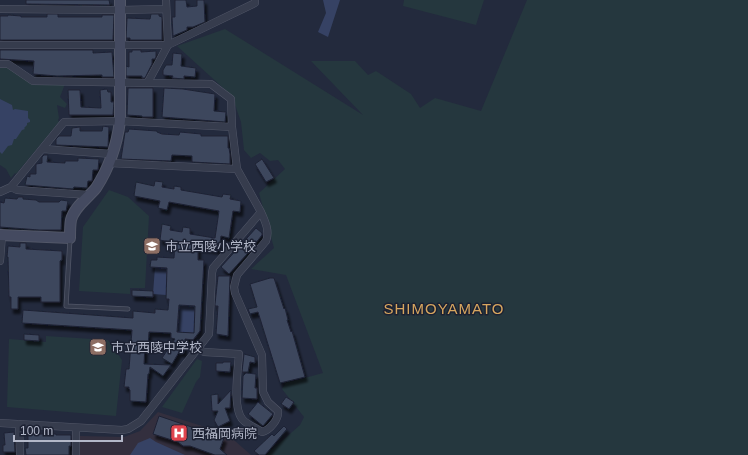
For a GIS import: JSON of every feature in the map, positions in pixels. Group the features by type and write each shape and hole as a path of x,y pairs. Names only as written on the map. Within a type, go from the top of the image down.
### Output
{"street":[{"path":"148,82 168,44 166,0"},
{"path":"0,45 168,44 255,3 255,0"},
{"path":"0,9 120,5 166,9"},
{"path":"0,261 1,235 70,238 72,216 95,188 110,159 118,137 120,121 120,5"},
{"path":"0,64 8,64 33,80 210,84 231,99 232,127 237,169 261,212 266,224 268,236 266,241 237,275 234,287 235,293 262,355 265,398 278,411 278,418 266,431 262,432 252,426 239,414 237,405 239,354 204,352 198,349"},
{"path":"0,192 11,187 64,122 120,121 232,127"},
{"path":"43,149 110,159 237,169"},
{"path":"11,187 17,190 89,195"},
{"path":"0,423 122,430 128,429 141,421 209,334 213,268 261,212"},
{"path":"19,424 20,455"},
{"path":"76,428 76,455"}],"lane":[{"path":"70,238 66,306 128,309"}],"shaded area":[{"path":"404,0 484,0 476,25 403,6"},
{"path":"527,0 748,0 748,455 266,455 300,425 304,417 282,389 286,383 323,373 286,275 251,269 274,248 259,193 285,169 278,160 270,161 260,153 251,158 244,150 241,122 232,96 177,46 225,29 363,115 311,61 355,61 368,75 376,71 411,94 420,108 435,98 481,111"},
{"path":"0,66 7,66 31,82 65,84 60,97 67,104 65,108 57,105 59,122 11,178 6,169 0,165"},
{"path":"109,190 128,197 149,216 145,288 130,288 130,294 79,291 83,227"},
{"path":"46,336 108,340 122,360 116,416 7,407 9,339 46,342"},
{"path":"197,359 202,361 200,377 196,382 182,413 162,407"},
{"name":"西福岡病院","path":"158,412 227,434 251,455 79,455 80,436 124,437 140,431"}],"water":[{"path":"323,0 340,0 328,37 318,32 326,13"},
{"path":"0,99 12,105 13,110 28,111 28,118 30,120 24,128 25,129 22,130 16,139 14,139 12,145 8,146 2,154 0,152"},
{"path":"155,267 167,268 166,295 153,294"},
{"path":"179,305 195,306 194,333 177,332"},
{"path":"150,438 185,455 130,455 138,443"}],"building":[{"path":"26,0 109,0 110,5 26,4"},
{"path":"175,0 186,0 187,7 197,6 197,0 204,0 205,22 193,27 187,27 187,30 173,36 172,17 175,17"},
{"path":"47,14 58,14 58,17 102,17 102,15 114,15 113,40 0,40 0,16 47,17"},
{"path":"151,14 159,14 159,16 162,17 162,40 130,40 130,38 126,38 127,18 150,19"},
{"path":"0,50 93,50 93,53 112,52 114,77 102,77 102,75 57,76 33,74 34,61 0,59"},
{"path":"132,50 141,50 141,52 156,51 156,57 155,59 152,59 152,64 145,78 142,78 142,76 126,76 126,66 129,67 129,52 132,52"},
{"path":"173,53 182,54 181,66 196,68 195,77 184,76 184,79 172,78 173,76 163,75 163,70 166,65 172,65"},
{"path":"128,88 153,88 153,117 127,115"},
{"path":"164,88 183,89 215,94 214,111 226,112 225,122 162,117"},
{"path":"107,89 108,92 111,92 111,102 114,102 113,115 69,115 68,90 80,90 81,107 101,108 100,90"},
{"path":"103,126 109,127 108,147 56,145 56,139 59,136 71,136 72,128 80,127 80,131 102,131"},
{"path":"129,129 157,131 162,134 179,135 180,132 201,134 201,136 228,136 230,164 192,162 192,156 172,155 171,161 121,159 125,132 128,132"},
{"path":"44,155 48,155 47,162 65,163 65,161 78,161 78,158 99,159 98,170 93,170 92,181 88,181 87,188 74,187 73,189 25,185 27,176 30,177 30,174 36,174 36,164 42,163 42,157"},
{"path":"262,159 274,178 266,182 255,164"},
{"path":"155,181 163,182 162,187 174,189 174,186 181,187 181,190 222,197 223,194 231,195 230,199 241,201 240,212 233,211 229,238 221,236 219,250 198,247 198,260 204,260 200,331 193,340 185,339 184,353 179,352 172,364 162,358 175,339 171,338 171,333 149,332 148,348 145,346 144,364 171,365 163,376 150,367 146,402 130,401 129,387 124,387 126,369 129,369 132,330 22,323 23,310 133,318 133,311 155,313 155,309 168,310 169,299 166,299 167,268 150,267 151,260 157,260 157,257 174,258 175,243 160,240 162,224 171,226 170,230 182,232 183,227 190,228 190,234 215,238 219,211 169,202 167,210 158,208 160,201 134,196 136,182 154,186","holes":["179,305 195,306 194,333 177,332"]},
{"path":"18,197 36,200 39,202 59,202 61,200 68,201 66,211 62,211 61,230 0,227 0,202 4,203 5,198 17,199"},
{"path":"256,228 262,233 262,235 256,244 229,274 221,267"},
{"path":"20,243 26,243 26,249 62,251 62,260 60,261 60,302 41,302 41,297 18,297 18,309 11,309 7,257 8,246 20,247"},
{"path":"218,276 230,276 228,336 216,334 218,306 215,306 215,304"},
{"path":"274,278 284,309 285,308 287,320 291,332 292,331 305,377 280,383 258,312 250,314 248,309 257,307 250,284"},
{"path":"132,290 153,291 153,297 132,296"},
{"path":"24,334 39,335 39,341 24,340"},
{"path":"244,354 255,357 255,363 250,362 248,372 242,372"},
{"path":"231,362 230,372 216,371 216,363"},
{"path":"246,373 256,374 255,388 257,388 257,399 242,398 243,376"},
{"path":"231,390 230,408 225,408 230,421 218,427 214,420 218,411 212,411 211,395 218,394 218,404"},
{"path":"286,397 294,402 289,409 281,404"},
{"path":"258,402 273,414 263,426 248,414"},
{"path":"159,416 224,438 220,449 227,455 215,455 190,446 183,446 178,442 153,434"},
{"path":"284,426 287,429 265,455 259,455 254,451 272,434 274,436"},
{"path":"14,432 15,452 3,452 3,445 5,445 4,433"},
{"path":"28,434 71,435 69,455 26,455 25,448 28,448"}],"place":[{"name":"市立西陵小学校","path":"152,246"},
{"name":"市立西陵中学校","path":"98,347"},
{"name":"西福岡病院","path":"179,433"}],"district":[{"name":"SHIMOYAMATO","path":"444,309"}]}
